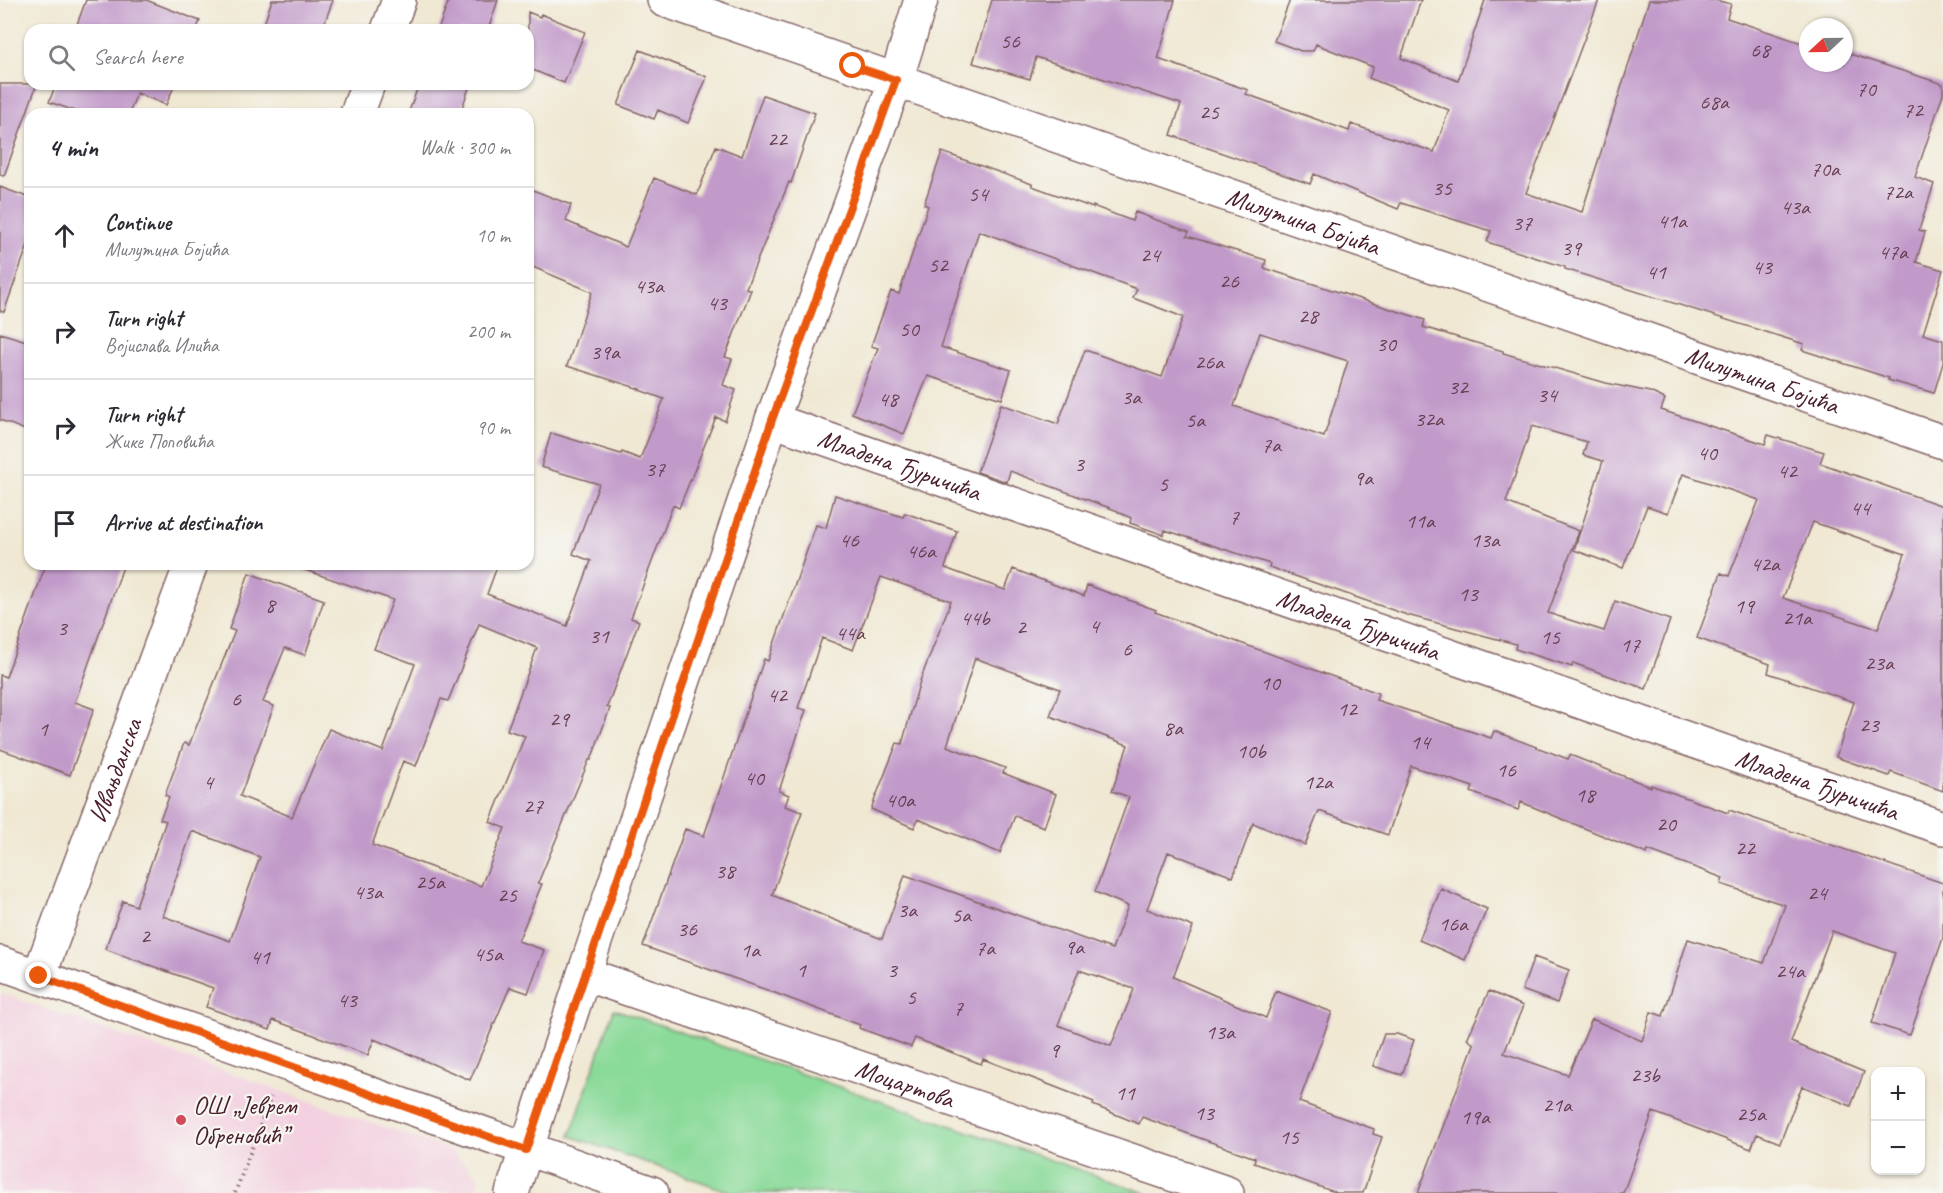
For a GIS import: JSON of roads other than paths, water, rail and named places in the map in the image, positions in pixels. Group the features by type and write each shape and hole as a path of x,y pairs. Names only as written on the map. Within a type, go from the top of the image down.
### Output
{"street":[{"path":"390,24 399,0"},
{"name":"Милутина Бојића","path":"664,0 1943,442"},
{"path":"512,1193 772,420 896,80 921,0"},
{"path":"359,108 366,90"},
{"name":"Младена Ђуричића","path":"772,420 1943,828"},
{"name":"Ивањданска","path":"39,976 189,570"},
{"path":"0,963 652,1193"},
{"name":"Моцартова","path":"584,974 1227,1193"}],"place":[{"name":"ОШ „Јеврем Обреновић”","path":"181,1120"}]}
